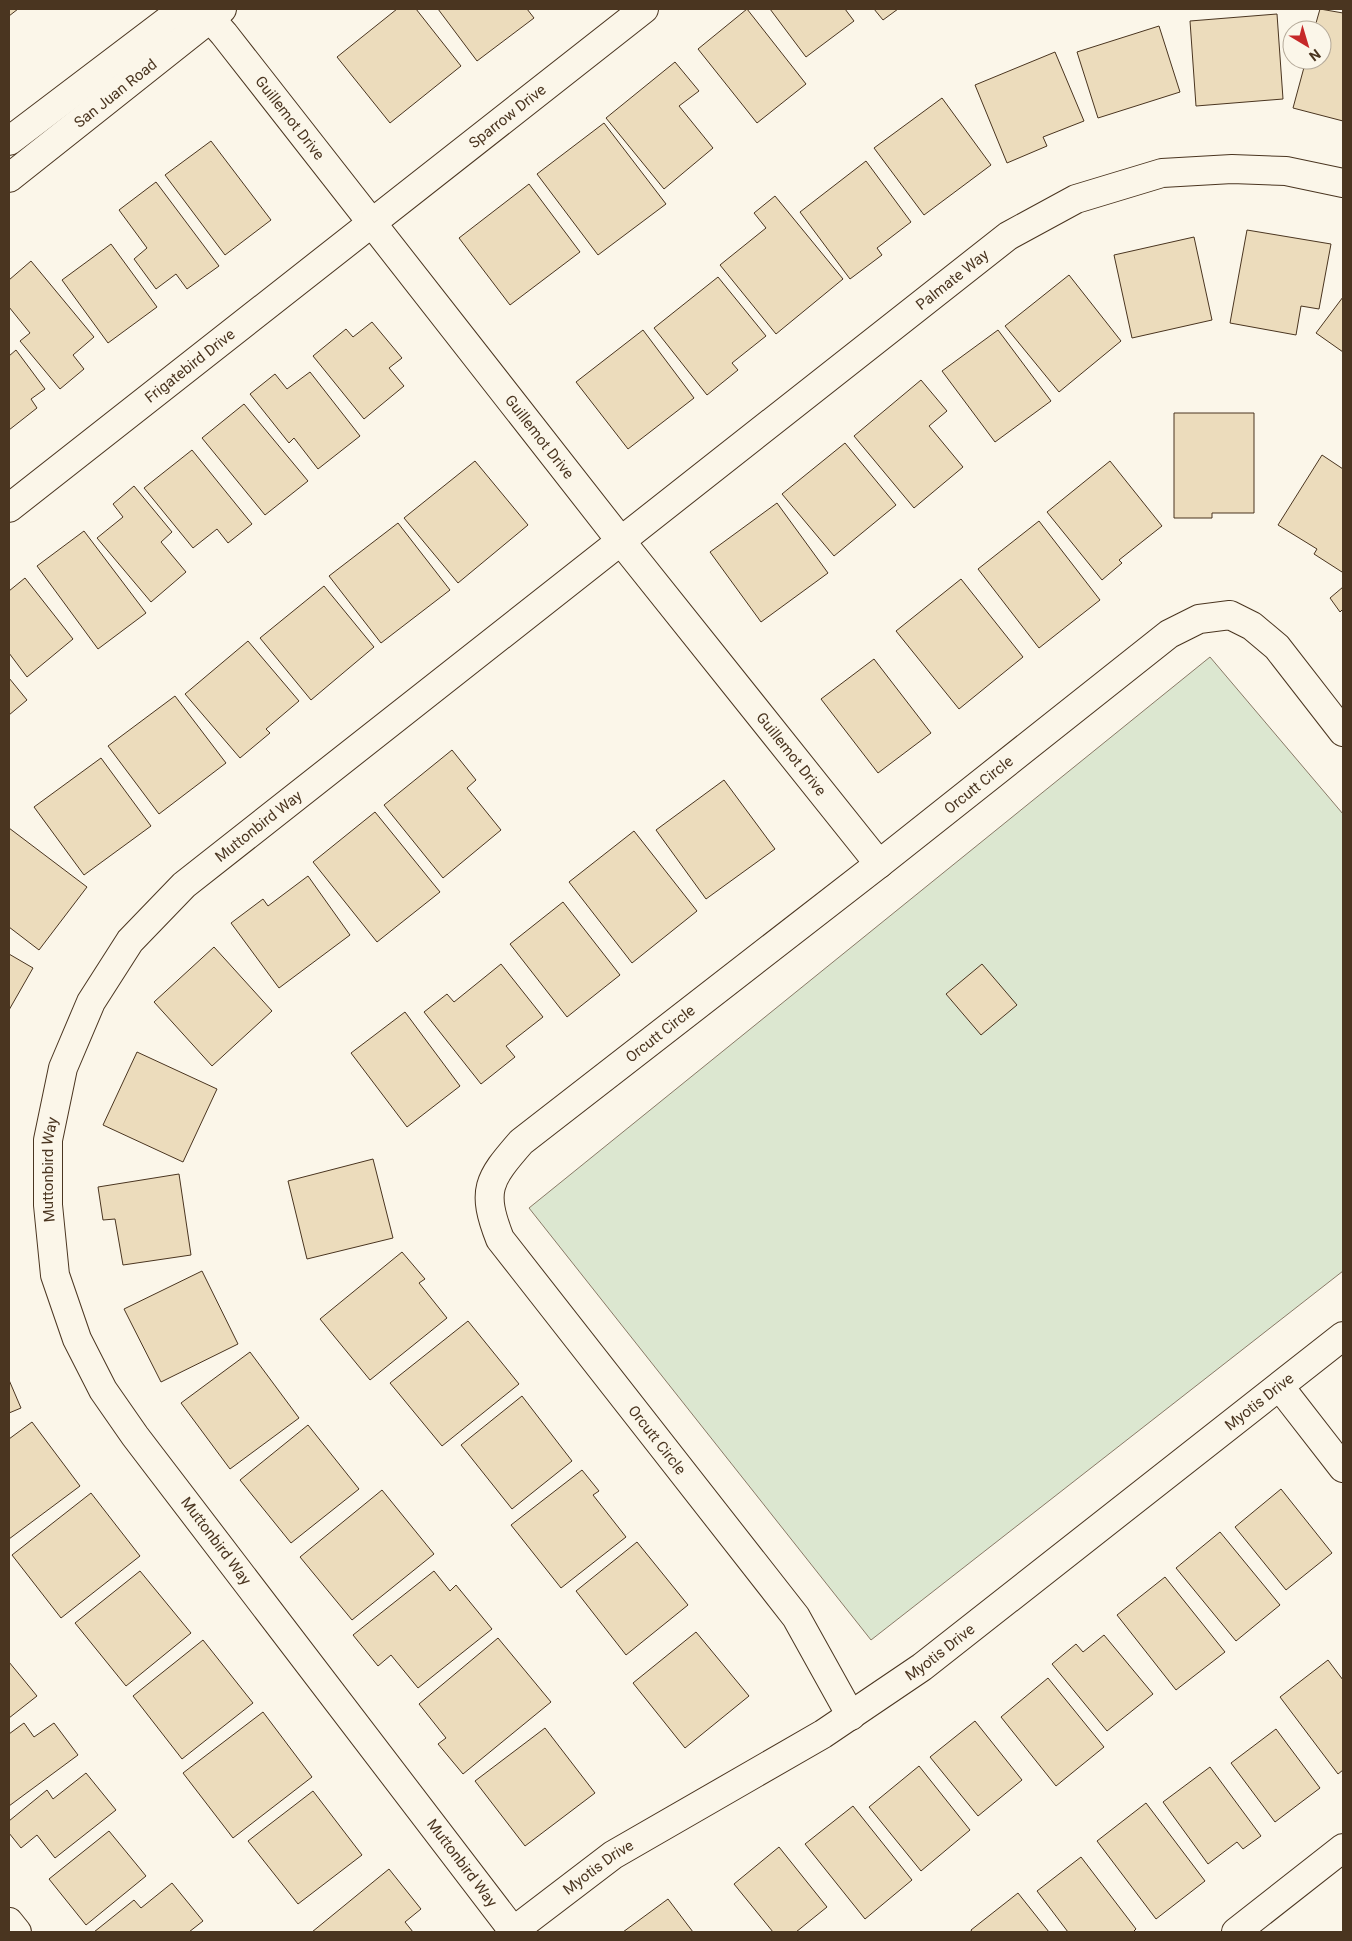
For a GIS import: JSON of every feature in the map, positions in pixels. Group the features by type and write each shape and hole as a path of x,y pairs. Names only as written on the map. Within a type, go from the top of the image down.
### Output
{"street":[{"name":"San Juan Road","path":"9,141 183,9"},
{"name":"Sparrow Drive","path":"371,223 644,9"},
{"name":"San Juan Road","path":"9,178 211,12"},
{"name":"Guillemot Drive","path":"211,12 224,34 371,223 620,540 879,864"},
{"name":"Palmate Way","path":"620,540 1008,236 1076,199 1162,173 1232,168 1286,171 1343,183"},
{"name":"Frigatebird Drive","path":"9,508 371,223"},
{"name":"Muttonbird Way","path":"513,1932 103,1390 77,1339 55,1275 48,1205 48,1140 63,1068 92,1002 130,941 184,885 620,540"},
{"name":"Orcutt Circle","path":"851,1716 796,1618 500,1239 492,1218 489,1189 499,1168 521,1142 879,864 1169,634 1199,619 1230,615 1252,626 1277,647 1343,732"},
{"name":"Myotis Drive","path":"513,1932 613,1855 823,1734 922,1667 1343,1336"},
{"path":"1280,1387 1343,1468"},
{"path":"1236,1932 1343,1848"},
{"path":"9,1922 17,1932"}],"green space":[{"path":"1210,657 1343,814 1343,1271 871,1640 529,1208"}],"building":[{"path":"9,9 18,9 9,16"},
{"path":"397,9 416,9 461,66 390,123 337,57"},
{"path":"438,9 527,9 534,18 477,61"},
{"path":"747,9 806,84 757,123 698,49"},
{"path":"770,9 845,9 854,21 806,57"},
{"path":"874,9 898,9 883,20"},
{"path":"1320,9 1343,13 1343,121 1293,108 1303,70 1332,70 1332,20 1317,20"},
{"path":"1277,14 1283,99 1196,106 1190,21"},
{"path":"1159,26 1180,92 1098,118 1077,52"},
{"path":"1055,52 1084,121 1043,137 1047,146 1007,163 975,85"},
{"path":"675,62 699,91 679,106 713,148 664,189 606,118"},
{"path":"942,98 991,165 924,215 874,148"},
{"path":"604,123 666,204 598,255 537,174"},
{"path":"211,141 271,220 225,255 165,175"},
{"path":"866,161 911,222 877,248 882,255 850,279 800,212"},
{"path":"156,182 219,266 187,289 176,274 156,289 134,259 147,248 119,210"},
{"path":"529,184 580,252 510,305 459,238"},
{"path":"775,196 843,279 776,334 720,265 766,228 754,213"},
{"path":"1247,230 1331,244 1319,309 1301,306 1296,335 1230,323"},
{"path":"1194,237 1212,320 1132,338 1114,255"},
{"path":"111,244 157,307 108,343 62,280"},
{"path":"31,261 94,337 73,355 84,369 60,389 20,341 30,333 9,307 9,280"},
{"path":"1069,275 1121,341 1059,392 1005,326"},
{"path":"718,277 766,336 732,363 738,370 707,395 654,328"},
{"path":"1343,297 1343,352 1316,333"},
{"path":"372,322 402,358 389,368 404,386 364,419 313,356 346,329 353,337"},
{"path":"643,330 694,398 628,449 576,382"},
{"path":"998,330 1051,401 995,442 942,371"},
{"path":"16,350 45,389 31,399 37,408 9,430 9,356"},
{"path":"310,372 360,436 318,469 294,438 289,443 250,394 275,374 287,389"},
{"path":"921,380 947,411 929,426 963,467 914,508 854,436"},
{"path":"244,404 308,481 265,515 202,438"},
{"path":"1174,413 1254,413 1254,513 1212,513 1212,518 1174,518"},
{"path":"845,443 896,505 834,556 782,494"},
{"path":"192,450 252,524 228,543 217,529 193,548 144,488"},
{"path":"1322,455 1343,469 1342,572 1314,554 1317,549 1278,525"},
{"path":"475,461 528,525 458,583 404,518"},
{"path":"1110,461 1162,526 1119,560 1122,563 1102,580 1047,512"},
{"path":"134,486 172,532 161,542 186,572 151,602 97,538 123,517 113,504"},
{"path":"777,503 828,573 761,622 710,552"},
{"path":"1039,521 1100,600 1039,648 978,569"},
{"path":"398,523 450,590 381,643 329,576"},
{"path":"84,531 146,613 98,649 37,566"},
{"path":"25,578 73,639 27,677 9,653 9,591"},
{"path":"961,579 1023,657 959,709 896,631"},
{"path":"324,586 374,647 311,700 260,638"},
{"path":"1343,587 1343,609 1340,612 1330,598"},
{"path":"248,641 299,701 266,729 270,733 240,758 185,694"},
{"path":"874,659 931,733 878,773 821,699"},
{"path":"9,678 27,700 9,715"},
{"path":"175,696 226,763 159,814 108,746"},
{"path":"452,750 476,780 467,788 501,830 443,878 384,805"},
{"path":"101,758 151,826 84,875 34,807"},
{"path":"724,780 775,849 706,899 656,830"},
{"path":"375,812 440,892 377,942 313,862"},
{"path":"9,828 87,887 39,950 9,927"},
{"path":"634,831 697,911 632,963 569,882"},
{"path":"308,876 350,935 279,988 231,923 263,899 268,906"},
{"path":"563,902 620,975 567,1017 510,944"},
{"path":"214,947 272,1011 212,1066 154,1002"},
{"path":"9,954 33,968 9,1010"},
{"path":"501,964 543,1017 506,1046 515,1057 481,1084 424,1012 447,994 454,1002"},
{"path":"982,964 1017,1005 981,1035 946,994"},
{"path":"405,1012 460,1086 407,1127 351,1053"},
{"path":"137,1052 217,1089 183,1162 103,1125"},
{"path":"373,1159 393,1238 307,1259 288,1181"},
{"path":"179,1174 191,1255 123,1265 115,1219 103,1220 98,1187"},
{"path":"402,1252 425,1279 419,1283 447,1318 370,1380 320,1319"},
{"path":"202,1271 238,1344 161,1382 124,1309"},
{"path":"468,1321 519,1384 442,1446 390,1383"},
{"path":"250,1352 299,1418 230,1469 181,1403"},
{"path":"9,1380 21,1408 9,1413"},
{"path":"522,1396 572,1461 512,1509 461,1445"},
{"path":"32,1422 80,1486 9,1539 9,1439"},
{"path":"308,1425 359,1489 291,1543 240,1480"},
{"path":"582,1470 599,1491 593,1495 626,1537 561,1588 511,1525"},
{"path":"1281,1489 1332,1553 1286,1590 1235,1527"},
{"path":"382,1490 434,1554 352,1620 300,1557"},
{"path":"91,1493 140,1556 61,1618 12,1555"},
{"path":"1220,1532 1280,1605 1236,1641 1176,1568"},
{"path":"637,1542 688,1605 626,1655 576,1591"},
{"path":"140,1571 191,1633 126,1686 75,1623"},
{"path":"434,1571 450,1591 456,1585 492,1629 418,1688 391,1655 378,1666 353,1635"},
{"path":"1165,1577 1225,1652 1176,1690 1117,1615"},
{"path":"696,1632 749,1696 685,1748 633,1683"},
{"path":"1104,1635 1153,1694 1107,1731 1052,1664 1076,1644 1083,1652"},
{"path":"498,1638 551,1702 463,1774 438,1744 446,1738 419,1704"},
{"path":"203,1640 253,1703 182,1759 133,1696"},
{"path":"1328,1660 1343,1680 1343,1770 1338,1774 1280,1697"},
{"path":"9,1662 37,1696 9,1718"},
{"path":"1048,1678 1104,1747 1056,1786 1001,1717"},
{"path":"263,1712 312,1777 233,1838 183,1773"},
{"path":"975,1721 1022,1780 978,1816 930,1757"},
{"path":"24,1723 34,1737 54,1723 78,1755 9,1806 9,1734"},
{"path":"545,1728 595,1793 525,1846 475,1781"},
{"path":"1276,1729 1320,1788 1275,1822 1231,1763"},
{"path":"919,1766 970,1830 921,1871 869,1807"},
{"path":"1210,1767 1261,1836 1243,1849 1237,1842 1208,1864 1163,1802"},
{"path":"86,1773 116,1810 55,1858 37,1835 21,1848 9,1833 9,1821 47,1790 53,1799"},
{"path":"313,1791 362,1855 298,1904 248,1841"},
{"path":"1146,1803 1205,1881 1156,1919 1097,1841"},
{"path":"853,1806 912,1880 865,1919 805,1844"},
{"path":"109,1831 146,1876 86,1925 49,1879"},
{"path":"779,1847 827,1907 796,1932 773,1932 734,1884"},
{"path":"1081,1857 1136,1929 1133,1932 1068,1932 1037,1891"},
{"path":"389,1869 421,1909 405,1922 413,1932 312,1932"},
{"path":"172,1883 203,1921 189,1932 94,1932 134,1900 141,1908"},
{"path":"1018,1893 1049,1932 972,1932 971,1930"},
{"path":"668,1899 693,1932 623,1932"}]}
